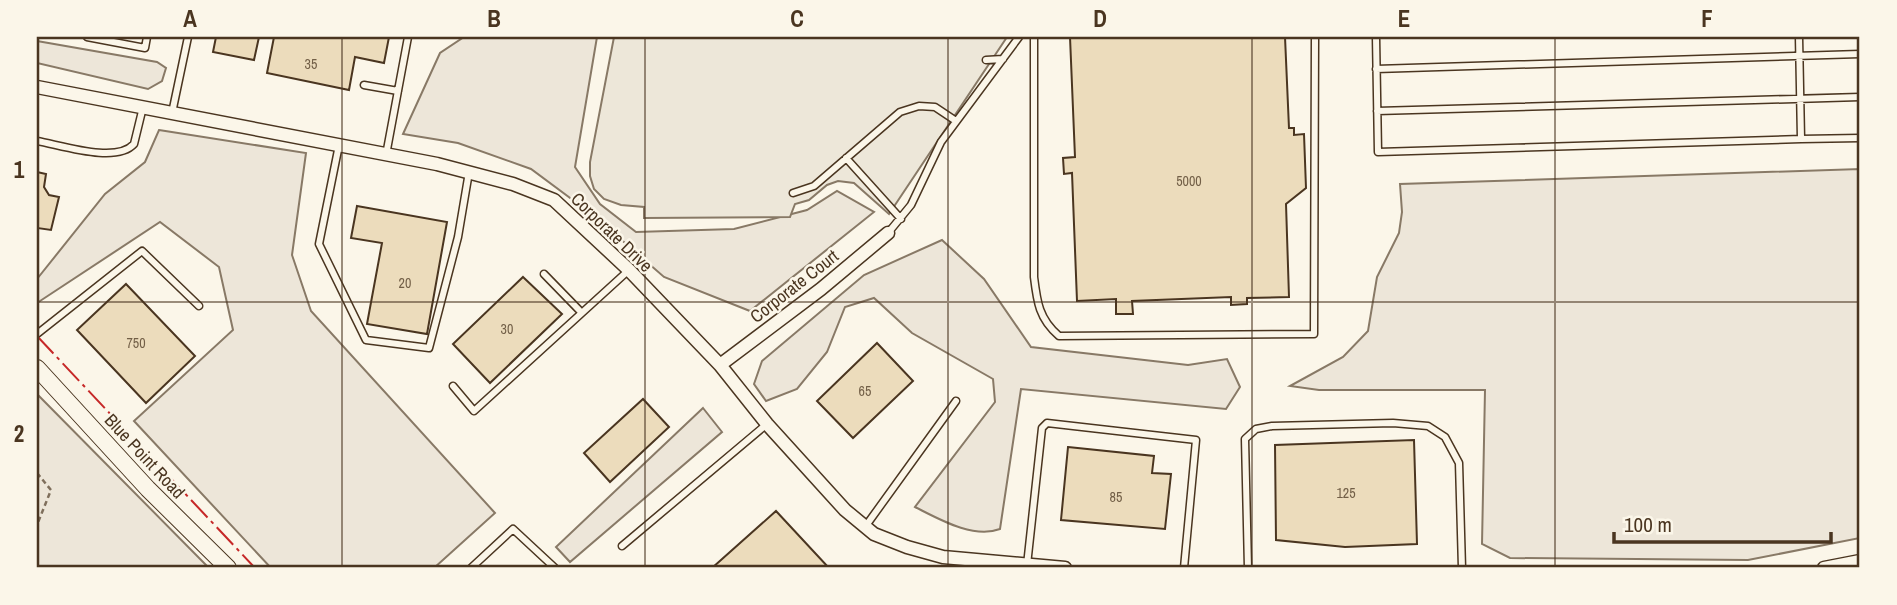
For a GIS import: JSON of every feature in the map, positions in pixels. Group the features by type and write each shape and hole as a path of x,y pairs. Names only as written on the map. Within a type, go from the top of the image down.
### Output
{"street":[{"name":"Corporate Drive","path":"37,87 468,172 513,184 554,200 629,271 720,365 767,424 845,510 874,534 943,557 1065,568"},
{"name":"Corporate Court","path":"720,365 821,289 888,233"},
{"name":"Blue Point Road","path":"37,368 148,489 228,568"},
{"path":"1824,568 1860,561"}],"lane":[{"path":"87,37 145,48 147,37"},
{"path":"172,113 188,37"},
{"path":"386,155 408,37"},
{"path":"888,233 901,219 941,142 1018,37"},
{"path":"1034,37 1034,277 1038,310 1047,326 1059,336 1314,334 1315,37"},
{"path":"1376,37 1378,152 1860,138"},
{"path":"1799,37 1801,139"},
{"path":"1376,69 1860,54"},
{"path":"986,60 1003,59"},
{"path":"364,85 398,91"},
{"path":"1377,111 1860,97"},
{"path":"793,193 814,186 900,111 919,106 935,107 956,121"},
{"path":"37,141 101,153 120,153 134,144 143,107"},
{"path":"339,145 319,244 366,340 429,348 458,237 468,172"},
{"path":"846,158 901,219"},
{"path":"37,334 142,251 199,306"},
{"path":"453,386 474,411 629,271"},
{"path":"544,274 581,312"},
{"path":"865,527 956,401"},
{"path":"1027,565 1042,428 1048,423 1196,440 1184,568"},
{"path":"1248,568 1245,439 1256,429 1272,426 1393,423 1428,426 1445,437 1459,463 1462,568"},
{"path":"622,545 767,424"},
{"path":"471,568 513,529 555,568"}],"path":[{"path":"37,473 51,491 37,525"}],"shaded area":[{"path":"464,37 597,37 575,167 600,204 636,232 734,229 807,210 837,191 874,212 750,311 664,277 593,215 531,169 458,143 403,134 440,53"},
{"path":"614,37 1007,37 889,214 854,183 838,181 827,185 809,200 795,204 790,217 644,218 644,207 621,205 604,199 594,189 590,176 590,162"},
{"path":"37,41 157,62 166,68 162,81 148,89 37,63"},
{"path":"159,130 306,153 292,255 311,311 495,513 434,568 271,568 134,421 233,330 219,267 160,222 37,303 37,279 105,194 145,162"},
{"path":"1860,169 1860,538 1748,560 1510,558 1482,544 1485,390 1319,390 1290,386 1343,357 1368,331 1377,277 1399,233 1402,212 1400,184"},
{"path":"942,240 984,279 1031,347 1188,365 1227,359 1240,387 1226,409 1021,389 1000,529 968,530 935,517 915,507 995,402 993,379 912,333 874,298 845,307 827,352 797,389 766,401 754,384 762,361 864,275"},
{"path":"37,394 209,568 37,568"},
{"path":"703,408 722,432 570,562 556,547"}],"building":[{"path":"216,37 259,37 254,60 213,52"},
{"path":"274,37 389,37 384,63 355,57 349,90 267,73"},
{"path":"1070,37 1285,37 1289,128 1294,128 1294,135 1304,134 1306,188 1286,204 1289,297 1247,298 1247,304 1231,305 1231,297 1132,301 1133,314 1116,314 1116,299 1077,301 1072,173 1064,174 1063,158 1075,157"},
{"path":"37,172 46,174 44,187 49,195 59,197 51,230 37,228"},
{"path":"357,206 447,222 427,334 367,324 382,243 351,238"},
{"path":"523,277 562,314 490,383 453,344"},
{"path":"126,284 195,356 146,403 77,330"},
{"path":"877,343 913,381 853,438 817,401"},
{"path":"643,399 669,427 610,482 584,453"},
{"path":"1414,440 1417,544 1345,547 1276,540 1275,445"},
{"path":"1068,447 1154,456 1152,473 1171,474 1165,529 1061,520"},
{"path":"776,511 829,568 712,568"}],"power":[{"path":"37,336 255,568"}]}
